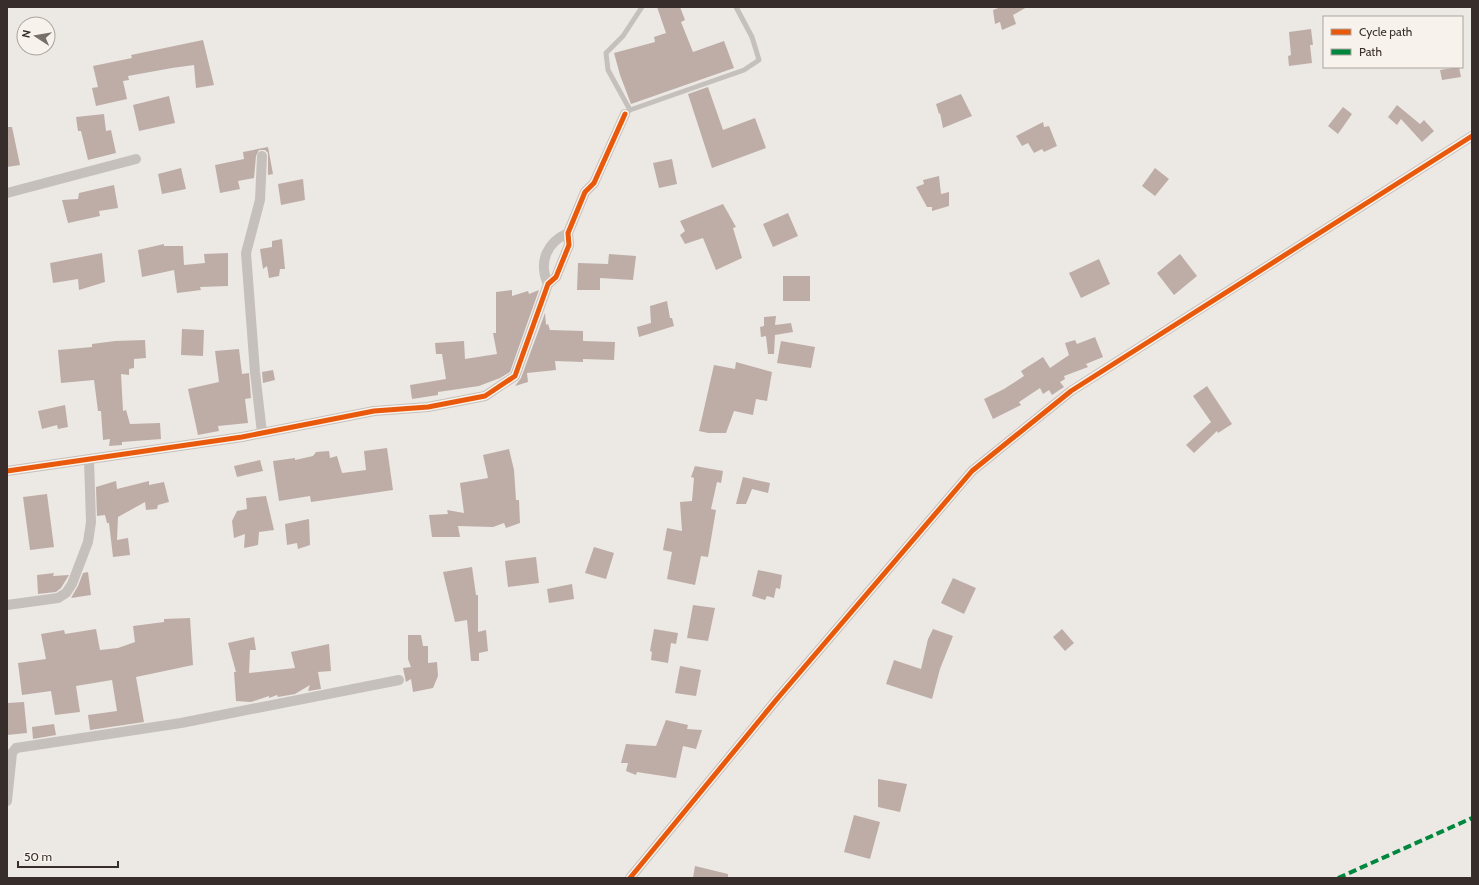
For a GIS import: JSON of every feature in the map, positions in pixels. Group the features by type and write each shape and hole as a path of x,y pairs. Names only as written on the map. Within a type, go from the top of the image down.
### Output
{"street":[{"path":"7,470 262,433 374,411 428,407 486,396 515,376 548,284 556,277 569,245 568,233 585,192 594,183 628,112"},
{"path":"630,878 777,699 972,471 1071,391 1472,136"},
{"path":"262,156 260,200 246,253 255,372 262,433"},
{"path":"7,193 136,159"},
{"path":"548,284 543,273 546,251 559,237 568,233"},
{"path":"7,605 58,598 66,593 72,584 88,542 91,522 89,459"},
{"path":"7,802 12,753 16,748 181,723 399,680"}],"lane":[{"path":"642,7 623,36 606,53 608,70 628,112 744,70 759,60 752,37 736,7"}],"building":[{"path":"657,7 680,7 685,20 681,22 693,52 724,41 734,68 631,104 620,75 614,53 655,42 654,37 666,33"},
{"path":"1001,7 1027,7 1013,15 1016,24 1002,30 1000,22 995,24 993,10"},
{"path":"1311,29 1313,45 1310,45 1312,63 1289,66 1288,56 1291,55 1289,32"},
{"path":"203,40 214,85 196,88 194,65 172,68 128,76 129,80 123,81 127,99 96,106 92,88 98,87 93,66 132,58 131,55"},
{"path":"1459,68 1461,77 1442,80 1440,70"},
{"path":"708,87 723,130 755,118 766,148 712,168 688,94"},
{"path":"961,94 972,116 943,128 940,113 939,114 936,104"},
{"path":"169,96 175,123 139,131 133,105"},
{"path":"1397,105 1420,124 1424,120 1434,131 1422,142 1401,119 1397,125 1388,117"},
{"path":"1343,107 1352,114 1338,134 1328,126"},
{"path":"104,114 106,131 111,130 116,153 88,160 81,131 78,131 76,117"},
{"path":"1043,122 1044,127 1049,126 1057,146 1044,152 1042,149 1034,153 1028,143 1022,146 1016,136"},
{"path":"7,127 12,127 20,165 7,167"},
{"path":"268,147 273,174 268,175 268,153 265,150 259,150 256,156 254,178 238,181 240,189 220,193 215,165 244,159 243,152"},
{"path":"672,159 677,184 659,188 653,163"},
{"path":"181,168 186,189 162,194 158,174"},
{"path":"1155,168 1169,179 1155,196 1142,186"},
{"path":"939,176 941,194 949,192 949,206 932,211 932,207 927,207 916,187 924,184 923,180"},
{"path":"303,179 305,200 281,205 278,184"},
{"path":"114,185 118,208 99,211 100,216 68,223 62,200 78,199 79,193"},
{"path":"723,204 736,227 733,228 742,258 716,270 703,238 685,244 680,235 685,231 680,221"},
{"path":"788,213 798,236 773,247 763,224"},
{"path":"282,239 285,269 280,269 279,276 269,278 267,266 263,269 260,249 272,247 272,241"},
{"path":"164,244 164,246 183,246 184,265 205,263 204,254 228,253 228,286 200,287 201,290 177,293 174,270 142,277 138,250"},
{"path":"102,253 105,282 79,290 78,279 53,283 50,263"},
{"path":"609,254 636,256 633,280 600,278 600,290 577,290 578,263 608,264"},
{"path":"1180,254 1197,276 1174,295 1157,273"},
{"path":"1099,259 1110,284 1081,298 1069,273"},
{"path":"783,276 810,276 810,301 783,301"},
{"path":"512,290 512,296 528,291 529,294 539,290 510,372 500,378 479,386 438,392 438,395 412,399 410,385 446,379 442,354 436,354 435,343 464,341 465,359 497,354 493,333 496,333 496,292"},
{"path":"667,301 670,318 672,318 674,326 639,337 637,327 651,323 650,306"},
{"path":"545,313 546,325 548,324 550,330 583,331 583,341 615,342 614,360 583,359 583,362 555,361 556,370 527,373 528,382 515,386 521,378"},
{"path":"776,316 775,325 791,323 793,332 775,335 774,354 768,354 766,336 761,337 760,327 764,326 764,317"},
{"path":"182,329 204,330 203,356 181,355"},
{"path":"1095,337 1103,357 1086,364 1088,367 1064,376 1065,379 1060,382 1064,387 1052,395 1049,390 1043,394 1040,388 1019,402 1021,405 993,419 984,399 1004,389 1024,376 1021,371 1043,357 1050,368 1069,355 1065,343 1075,340 1077,344"},
{"path":"145,340 146,358 134,359 134,368 129,369 129,375 121,374 123,411 126,410 130,424 160,423 161,439 122,442 122,445 109,446 110,439 103,440 101,411 98,411 94,380 61,383 58,350 92,347 92,344 115,341"},
{"path":"781,341 815,347 811,368 777,363"},
{"path":"239,349 242,374 249,373 251,398 245,399 248,423 218,426 219,431 198,435 188,389 219,382 215,351"},
{"path":"736,362 772,372 767,401 756,399 753,415 734,411 726,433 708,433 699,431 714,365 735,369"},
{"path":"273,370 275,380 263,383 262,372"},
{"path":"1207,386 1232,424 1218,433 1217,431 1194,453 1186,445 1211,422 1193,396"},
{"path":"65,405 68,427 58,429 57,425 42,429 38,411"},
{"path":"387,448 393,490 311,502 310,496 279,501 273,461 295,458 295,460 313,456 316,452 329,451 330,458 337,456 342,473 366,470 364,451"},
{"path":"509,449 514,470 516,500 519,500 520,523 506,528 504,523 493,527 458,526 460,537 432,537 429,515 448,514 447,510 464,513 460,483 488,478 483,455"},
{"path":"260,460 263,471 237,477 234,466"},
{"path":"695,466 723,471 721,483 717,482 711,509 716,510 708,557 701,556 695,585 667,579 672,552 663,550 667,528 682,531 680,502 692,501 694,478 691,477"},
{"path":"743,477 770,483 768,493 752,489 746,504 736,504"},
{"path":"116,481 117,489 149,481 149,485 164,482 169,502 158,505 157,509 146,510 145,502 118,517 117,540 128,538 130,555 113,557 109,523 107,523 105,515 97,516 96,487"},
{"path":"47,494 54,547 30,550 23,497"},
{"path":"266,496 274,530 259,532 258,545 244,548 245,534 234,538 232,521 237,511 247,509 246,498"},
{"path":"309,519 310,545 298,549 297,543 287,545 285,524"},
{"path":"594,547 614,553 606,579 585,573"},
{"path":"536,557 539,583 508,587 505,561"},
{"path":"472,567 476,595 478,595 478,632 486,630 488,651 479,653 479,661 471,661 467,620 455,622 443,572"},
{"path":"758,570 782,575 780,589 776,588 774,598 767,596 765,600 752,596"},
{"path":"88,572 91,595 71,598 83,573"},
{"path":"54,573 53,576 69,575 61,588 56,592 38,594 37,575"},
{"path":"953,578 976,588 964,614 941,603"},
{"path":"572,584 574,599 549,603 547,589"},
{"path":"693,605 715,608 708,641 687,638"},
{"path":"190,618 193,665 136,677 144,722 90,730 88,715 117,711 112,680 76,686 80,712 55,715 51,691 22,695 18,663 46,659 41,634 64,630 65,634 96,629 100,650 118,648 135,642 133,626 164,622 164,619"},
{"path":"654,629 678,633 676,644 671,643 668,663 651,660 652,652 650,651"},
{"path":"933,629 953,636 940,669 932,699 886,684 894,660 921,669 928,639"},
{"path":"1062,629 1074,643 1065,651 1053,637"},
{"path":"408,635 421,635 423,646 428,646 428,663 437,662 438,676 433,688 413,692 411,679 406,682 403,668 411,667 408,659"},
{"path":"254,637 256,650 250,650 249,673 295,668 291,652 329,644 331,671 318,672 321,689 308,691 310,685 295,694 278,697 277,695 269,698 269,696 251,702 236,701 234,672 236,672 228,643"},
{"path":"680,666 701,670 696,696 675,693"},
{"path":"24,702 27,733 7,735 7,703"},
{"path":"666,720 688,725 687,729 702,730 696,749 683,746 676,778 637,772 636,775 626,771 628,763 621,763 626,744 656,746"},
{"path":"54,724 56,735 33,739 32,727"},
{"path":"878,779 907,784 900,812 878,807"},
{"path":"854,815 880,822 870,859 844,852"},
{"path":"695,866 728,874 728,878 693,878"}],"marked path":[{"path":"1338,878 1472,818"}],"cycle path":[{"path":"7,471 242,437 374,411 428,407 485,396 515,376 548,284 556,277 569,245 568,233 585,192 594,183 625,114"},
{"path":"630,878 777,699 972,471 1071,391 1472,136"}]}
